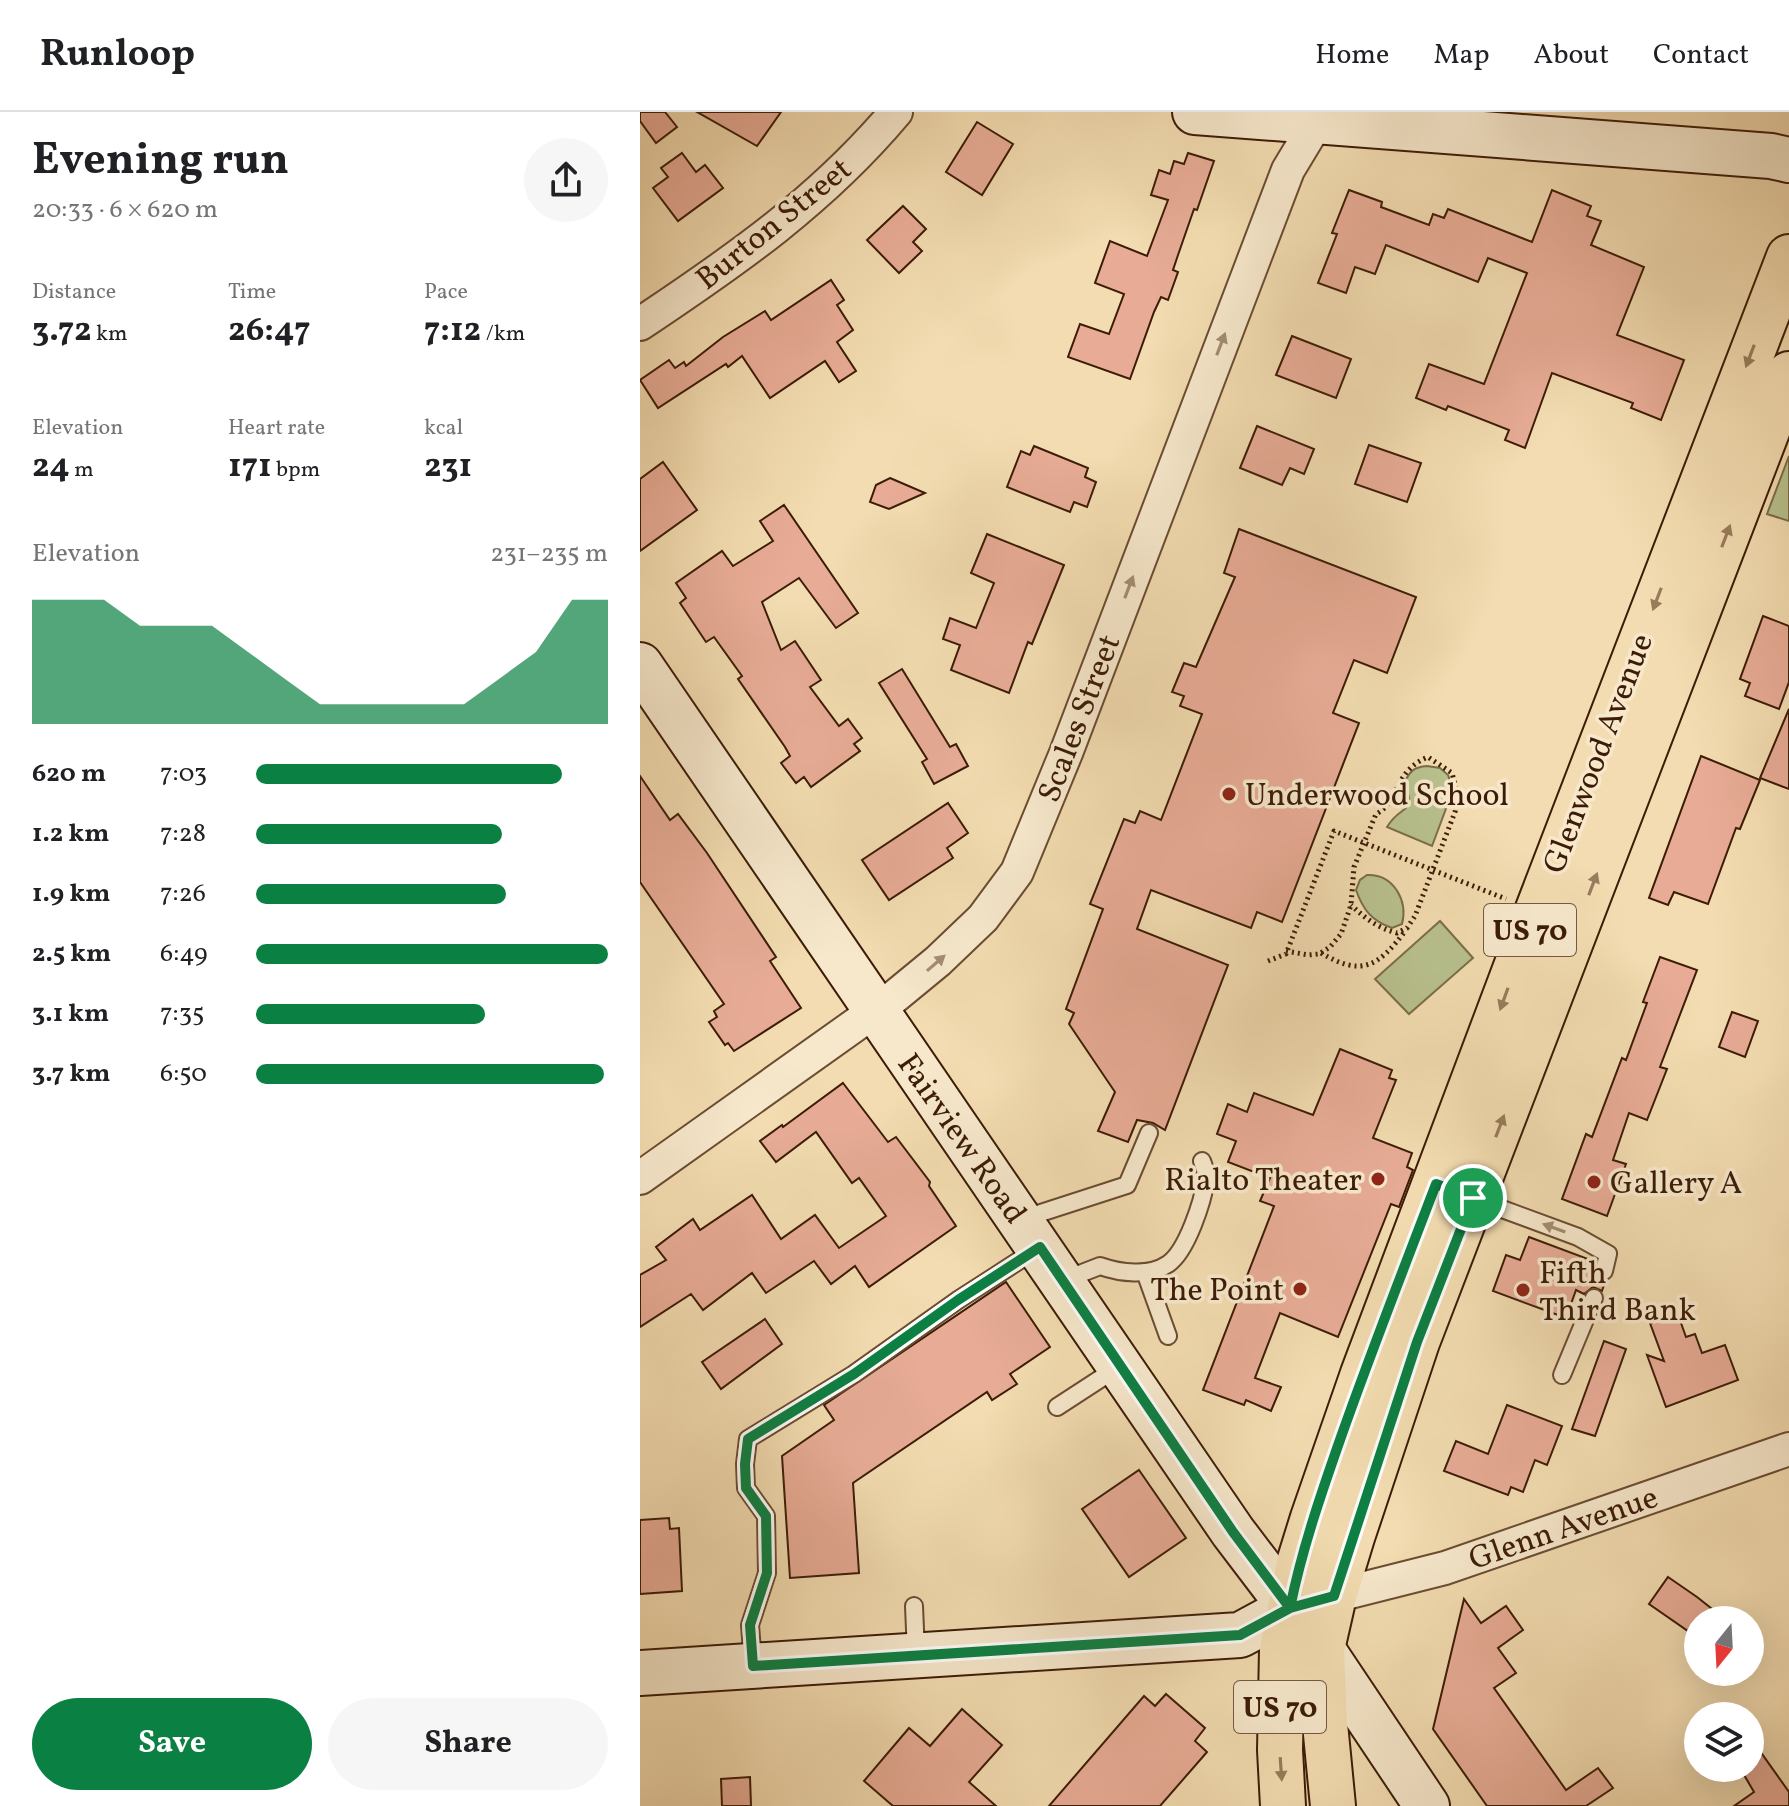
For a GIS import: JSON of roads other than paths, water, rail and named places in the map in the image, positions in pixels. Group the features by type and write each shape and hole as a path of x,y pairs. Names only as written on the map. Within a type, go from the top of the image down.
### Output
{"main road":[{"name":"Glenwood Avenue","path":"1333,1806 1322,1649 1334,1596 1417,1342 1454,1191 1541,900 1789,257"},
{"name":"Glenwood Avenue","path":"1283,1806 1279,1700 1282,1650 1299,1563 1363,1374 1454,1191 1789,374"}],"street":[{"name":"Burton Street","path":"640,324 742,255 792,216 864,150 896,112"},
{"path":"1195,112 1321,117 1789,160"},
{"name":"Scales Street","path":"640,1178 876,1012 938,961 983,918 1017,872 1066,753 1288,170 1321,117"},
{"name":"Fairview Road","path":"648,693 876,1012 1233,1532 1322,1649 1427,1806"},
{"name":"Glenn Avenue","path":"1334,1596 1445,1568 1789,1449"},
{"path":"640,1673 1240,1635 1290,1608 1334,1596"}],"lane":[{"path":"753,1666 750,1625 767,1573 766,1516 746,1488 748,1439 854,1374 958,1300 1041,1249 1127,1185 1149,1133"},
{"path":"1041,1249 1115,1271 1145,1272 1168,1264 1192,1231 1207,1176 1202,1161"},
{"path":"1454,1191 1578,1237 1608,1254 1604,1271"},
{"path":"1145,1272 1168,1336"},
{"path":"1562,1375 1594,1298"},
{"path":"1057,1407 1121,1366"},
{"path":"914,1606 916,1656"}],"place":[{"name":"Underwood School","path":"1229,794"},
{"name":"Rialto Theater","path":"1378,1179"},
{"name":"Gallery A","path":"1594,1182"},
{"name":"The Point","path":"1300,1289"},
{"name":"Fifth Third Bank","path":"1523,1290"}]}
